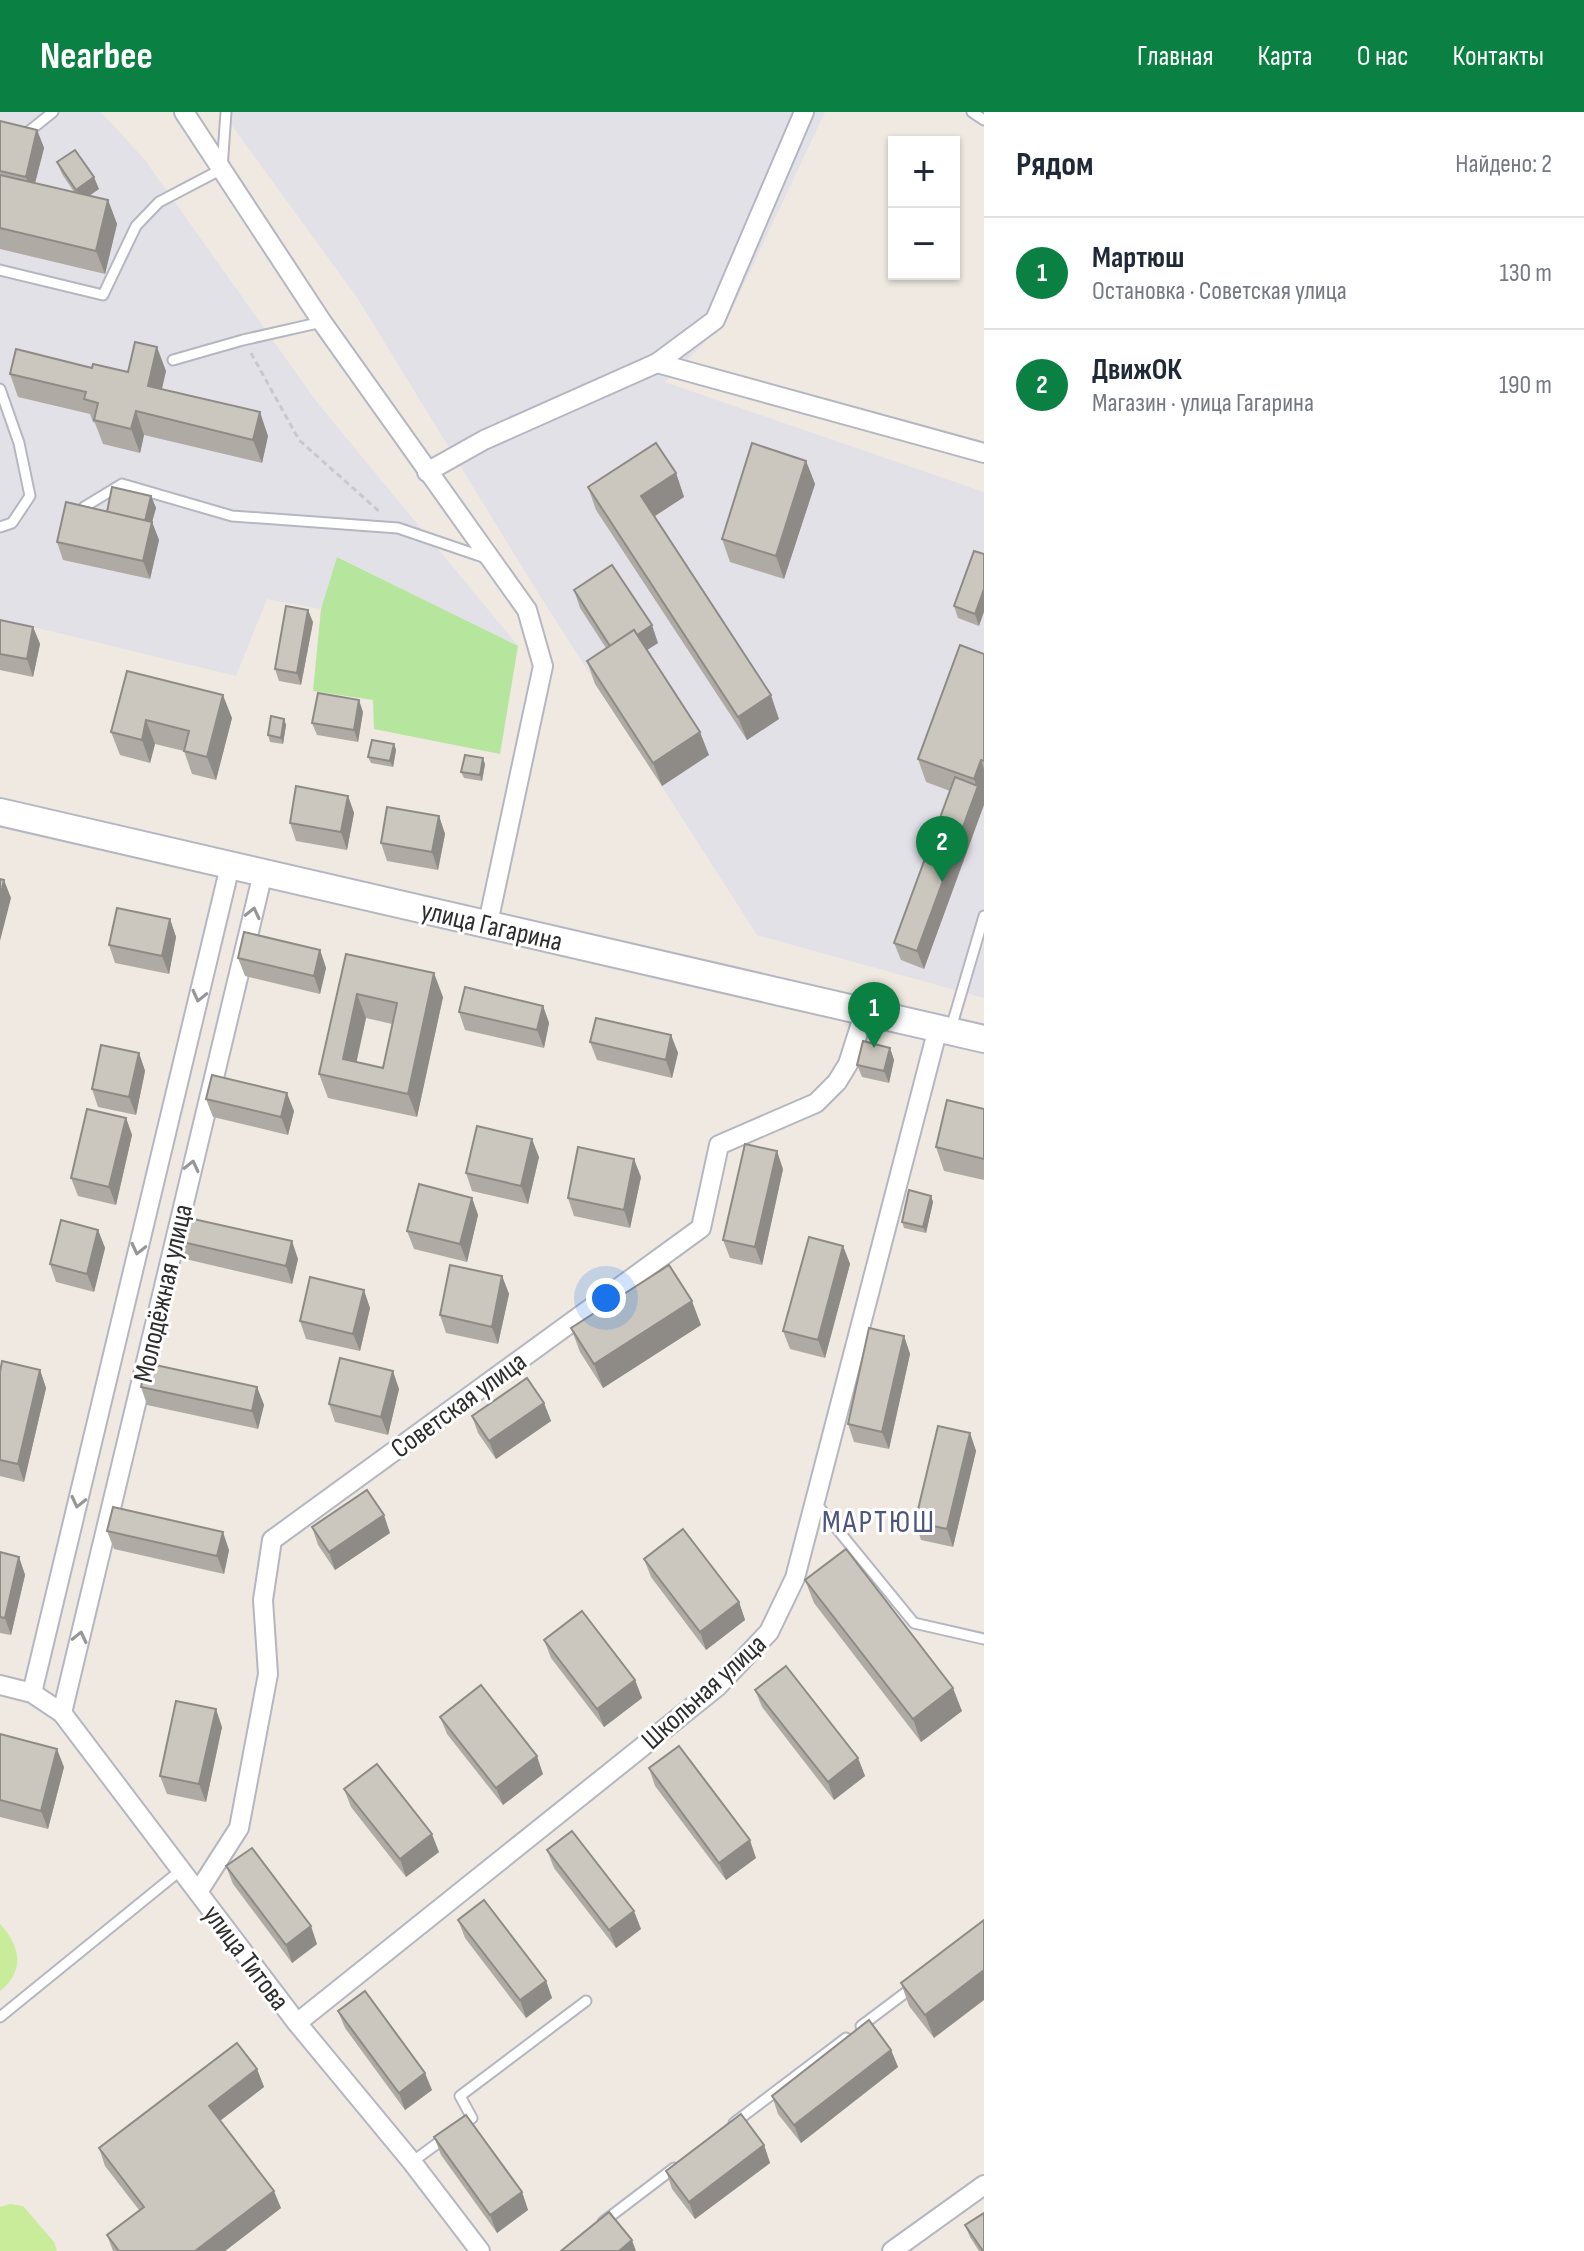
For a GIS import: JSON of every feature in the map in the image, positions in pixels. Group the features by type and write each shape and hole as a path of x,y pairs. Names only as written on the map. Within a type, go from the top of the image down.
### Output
{"main road":[{"name":"улица Гагарина","path":"0,812 984,1039"}],"street":[{"path":"184,112 322,322 527,610 543,666 488,923"},
{"path":"427,472 484,440 657,363 715,320 804,112"},
{"path":"657,363 984,453"},
{"name":"Молодёжная улица","path":"32,1693 230,866"},
{"name":"Молодёжная улица","path":"62,1713 263,873"},
{"name":"Советская улица","path":"198,1892 239,1828 268,1674 263,1600 272,1540 701,1228 719,1145 816,1103 837,1082 848,1064 865,1011"},
{"name":"Школьная улица","path":"297,2023 717,1687 769,1632 795,1578 944,1030"},
{"name":"улица Титова","path":"0,1685 32,1693 62,1713 297,2023 412,2162 480,2251"},
{"path":"892,2251 984,2185"}],"lane":[{"path":"28,132 53,112"},
{"path":"0,270 103,295 136,226 159,202 222,169 226,112"},
{"path":"972,112 984,120"},
{"path":"173,360 322,322"},
{"path":"0,389 19,443 30,496 12,523 0,527"},
{"path":"84,507 122,484 232,516 398,528 490,559"},
{"path":"944,1030 984,916"},
{"path":"815,1502 914,1623 984,1639"},
{"path":"0,2017 181,1870"},
{"path":"730,2126 921,1981"},
{"path":"412,2162 472,2118 460,2096 586,2001"},
{"path":"591,2232 680,2164"}],"path":[{"path":"243,340 299,440 398,528"}],"shaded area":[{"path":"0,112 101,112 145,160 316,401 518,646 338,557 321,609 267,599 236,676 0,619"},
{"path":"222,112 825,112 727,320 665,382 984,492 984,998 757,935 535,588 358,299"}],"green space":[{"path":"337,557 518,646 500,754 374,729 373,700 313,691 321,609"},
{"path":"0,1924 16,1950 17,1967 0,1991"},
{"path":"10,2204 23,2206 54,2242 57,2251 0,2251 0,2207"}],"building":[{"path":"0,121 37,130 26,177 0,171"},
{"path":"75,150 94,177 76,190 57,162"},
{"path":"0,175 108,200 96,251 0,228"},
{"path":"135,342 157,347 148,386 260,412 253,440 136,411 131,429 94,420 98,403 84,399 86,392 10,374 16,349 92,368 93,364 128,372"},
{"path":"656,443 676,473 641,496 771,695 738,717 588,487"},
{"path":"752,443 806,461 776,556 722,539"},
{"path":"112,487 151,496 145,521 107,512"},
{"path":"66,502 152,522 143,561 57,542"},
{"path":"974,551 984,554 984,589 975,614 954,606"},
{"path":"612,565 652,625 637,635 634,630 610,646 574,590"},
{"path":"286,606 308,610 297,673 275,669"},
{"path":"0,620 33,627 27,659 0,654"},
{"path":"634,630 700,732 653,763 587,661"},
{"path":"960,645 984,654 984,761 981,760 974,779 918,759"},
{"path":"127,671 223,695 207,757 184,751 189,731 146,720 142,740 111,732"},
{"path":"318,693 359,700 354,730 312,723"},
{"path":"271,716 284,719 281,738 268,735"},
{"path":"372,740 394,744 390,761 368,757"},
{"path":"465,755 483,758 480,775 461,772"},
{"path":"955,777 978,786 917,951 894,943"},
{"path":"296,786 348,796 341,832 290,823"},
{"path":"387,807 439,816 432,852 381,843"},
{"path":"117,908 170,919 162,956 109,945"},
{"path":"244,932 320,950 314,976 238,958"},
{"path":"346,954 434,973 408,1094 319,1074","holes":["357,994 397,1003 383,1068 343,1059"]},
{"path":"465,987 543,1006 537,1030 459,1012"},
{"path":"596,1018 671,1035 666,1060 590,1042"},
{"path":"863,1041 890,1048 884,1071 857,1065"},
{"path":"101,1045 139,1053 129,1097 92,1089"},
{"path":"212,1075 287,1093 281,1117 206,1099"},
{"path":"947,1100 984,1109 984,1159 936,1147"},
{"path":"87,1109 126,1118 109,1187 71,1178"},
{"path":"477,1126 532,1139 521,1186 466,1173"},
{"path":"745,1144 777,1151 755,1247 723,1240"},
{"path":"578,1147 634,1159 624,1210 568,1198"},
{"path":"419,1184 472,1198 460,1244 407,1231"},
{"path":"909,1190 931,1196 923,1227 902,1222"},
{"path":"180,1216 292,1241 286,1266 174,1240"},
{"path":"61,1220 98,1230 87,1274 50,1264"},
{"path":"809,1237 843,1246 818,1340 783,1331"},
{"path":"450,1265 502,1276 492,1327 440,1315"},
{"path":"669,1265 692,1301 594,1364 571,1328"},
{"path":"310,1277 364,1290 353,1334 300,1321"},
{"path":"869,1328 904,1336 882,1432 848,1424"},
{"path":"340,1358 393,1371 381,1417 329,1404"},
{"path":"2,1361 40,1370 18,1464 0,1460"},
{"path":"146,1363 257,1387 252,1411 141,1387"},
{"path":"527,1378 544,1403 489,1441 472,1416"},
{"path":"938,1426 970,1433 947,1529 915,1522"},
{"path":"367,1490 384,1515 329,1552 312,1527"},
{"path":"113,1507 223,1532 217,1556 107,1531"},
{"path":"683,1529 739,1602 700,1632 644,1559"},
{"path":"846,1549 953,1688 913,1719 805,1580"},
{"path":"0,1552 19,1557 5,1618 0,1617"},
{"path":"582,1611 635,1680 597,1709 544,1640"},
{"path":"786,1666 858,1758 828,1782 755,1690"},
{"path":"481,1685 537,1756 496,1788 440,1717"},
{"path":"176,1701 216,1709 199,1784 160,1776"},
{"path":"0,1734 57,1749 41,1811 0,1800"},
{"path":"679,1746 750,1840 719,1863 649,1768"},
{"path":"377,1764 432,1834 400,1859 344,1789"},
{"path":"572,1831 634,1911 609,1930 547,1850"},
{"path":"252,1848 311,1926 286,1945 226,1866"},
{"path":"484,1900 546,1981 520,2000 458,1920"},
{"path":"984,1920 984,1970 925,2015 901,1983"},
{"path":"365,1991 425,2073 399,2093 338,2011"},
{"path":"869,2020 891,2050 794,2125 772,2096"},
{"path":"237,2043 257,2069 209,2106 274,2191 195,2251 119,2251 107,2235 144,2207 99,2148"},
{"path":"741,2114 764,2145 689,2202 666,2171"},
{"path":"466,2115 522,2192 490,2215 434,2137"},
{"path":"609,2212 632,2240 619,2251 561,2251"},
{"path":"984,2213 984,2251 983,2251 965,2225"}],"place":[{"name":"ДвижОК","path":"942,882"},
{"name":"Мартюш","path":"874,1048"}],"district":[{"name":"МАРТЮШ","path":"879,1521"}]}
